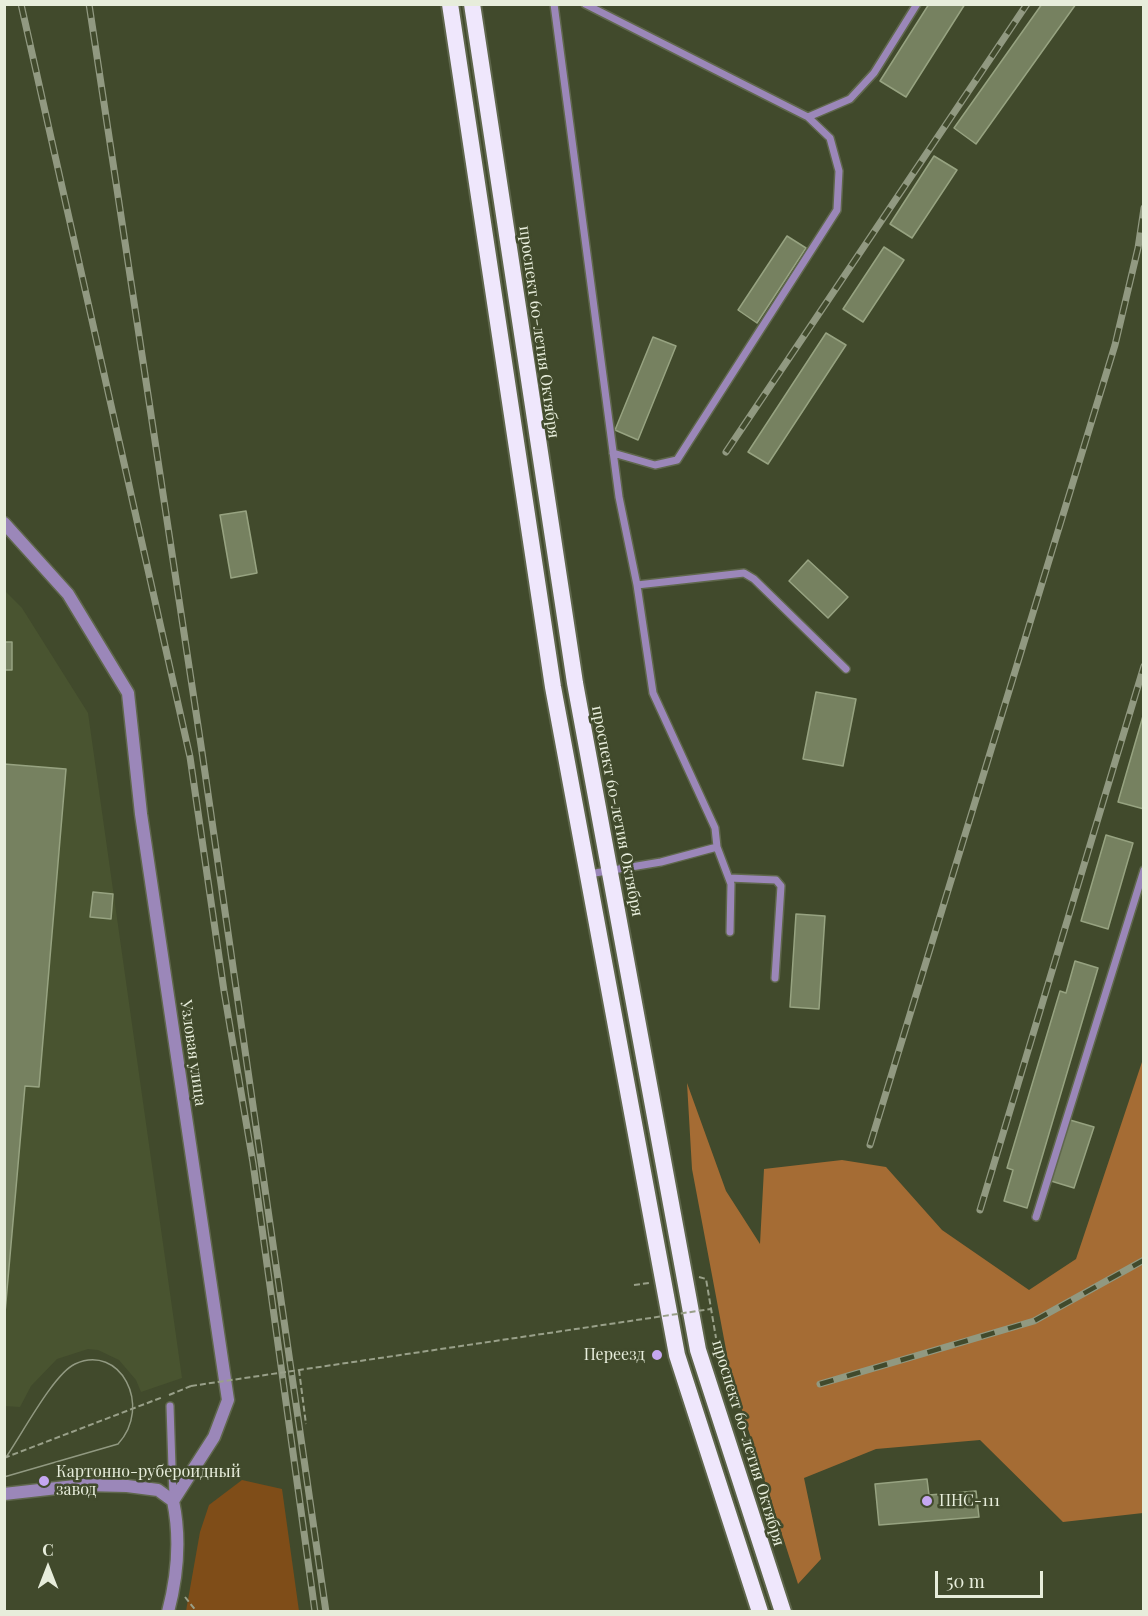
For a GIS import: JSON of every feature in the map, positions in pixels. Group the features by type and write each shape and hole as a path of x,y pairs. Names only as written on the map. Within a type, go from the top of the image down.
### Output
{"highway":[{"path":"450,4 553,687 677,1355 760,1611"},
{"name":"проспект 60-летия Октября","path":"472,4 575,683 698,1350 783,1611"}],"street":[{"name":"Узловая улица","path":"4,523 68,594 128,693 141,814 228,1400 214,1437 173,1501"},
{"path":"4,1494 84,1485 127,1486 158,1490 173,1501 177,1522 178,1556 175,1585 168,1611"}],"lane":[{"path":"554,4 613,453 637,585 653,693 716,828 717,847 729,878 732,900 730,932"},
{"path":"585,4 808,117 830,138 839,171 837,210 677,460 655,465 613,453"},
{"path":"808,117 850,99 874,73 917,4"},
{"path":"637,585 744,573 754,579 846,669"},
{"path":"589,874 661,862 717,847"},
{"path":"1036,1217 1143,870"},
{"path":"729,878 776,880 781,886 775,978"},
{"path":"170,1406 173,1501"}],"path":[{"path":"706,1279 716,1338"},
{"path":"4,1458 191,1386 711,1309"},
{"path":"299,1370 306,1424"}],"shaded area":[{"path":"4,590 22,608 88,713 182,1378 141,1392 136,1380 119,1360 98,1350 88,1349 57,1359 31,1386 20,1407 4,1406"},
{"path":"1143,1059 1143,1513 1063,1522 980,1440 876,1449 804,1478 821,1559 798,1584 731,1376 692,1169 687,1083 726,1191 760,1244 764,1169 842,1160 886,1167 942,1230 1029,1290 1076,1259"},
{"path":"242,1480 282,1489 299,1611 186,1611 200,1532 209,1505"}],"building":[{"path":"929,4 965,4 906,97 880,81"},
{"path":"1042,4 1076,4 976,144 954,128"},
{"path":"934,156 957,170 912,238 890,224"},
{"path":"787,236 806,248 757,323 738,310"},
{"path":"884,247 904,260 863,322 843,309"},
{"path":"826,333 846,345 768,464 748,452"},
{"path":"653,337 676,346 638,440 615,430"},
{"path":"246,511 257,573 231,578 220,515"},
{"path":"808,560 848,597 828,618 789,581"},
{"path":"4,642 12,642 12,670 4,670"},
{"path":"816,692 856,699 843,766 803,759"},
{"path":"1144,716 1144,809 1118,802"},
{"path":"4,764 66,769 39,1087 25,1086 4,1324"},
{"path":"1106,835 1133,843 1108,929 1081,921"},
{"path":"93,892 113,894 111,919 90,917"},
{"path":"796,914 825,916 819,1009 790,1007"},
{"path":"1075,961 1098,968 1027,1208 1004,1201 1013,1170 1007,1168 1060,991 1066,993"},
{"path":"1070,1120 1094,1127 1074,1188 1051,1181"},
{"name":"ПНС-111","path":"927,1479 929,1495 976,1491 979,1517 879,1525 875,1484"}],"tram line":[{"path":"4,1460 47,1393 66,1370 75,1364 91,1360 106,1362 118,1370 132,1396 132,1413 128,1429 118,1444 4,1477"}],"railway":[{"path":"21,4 190,757 224,991 253,1163 315,1612"},
{"path":"89,4 202,752 326,1612"},
{"path":"726,452 1027,4"},
{"path":"870,1145 1115,345 1138,248 1144,208"},
{"path":"980,1210 1144,666"},
{"path":"820,1384 1034,1321 1144,1260"}],"place":[{"name":"Переезд","path":"657,1355"},
{"name":"Картонно-рубероидный завод","path":"44,1481"},
{"name":"ПНС-111","path":"927,1501"}]}
